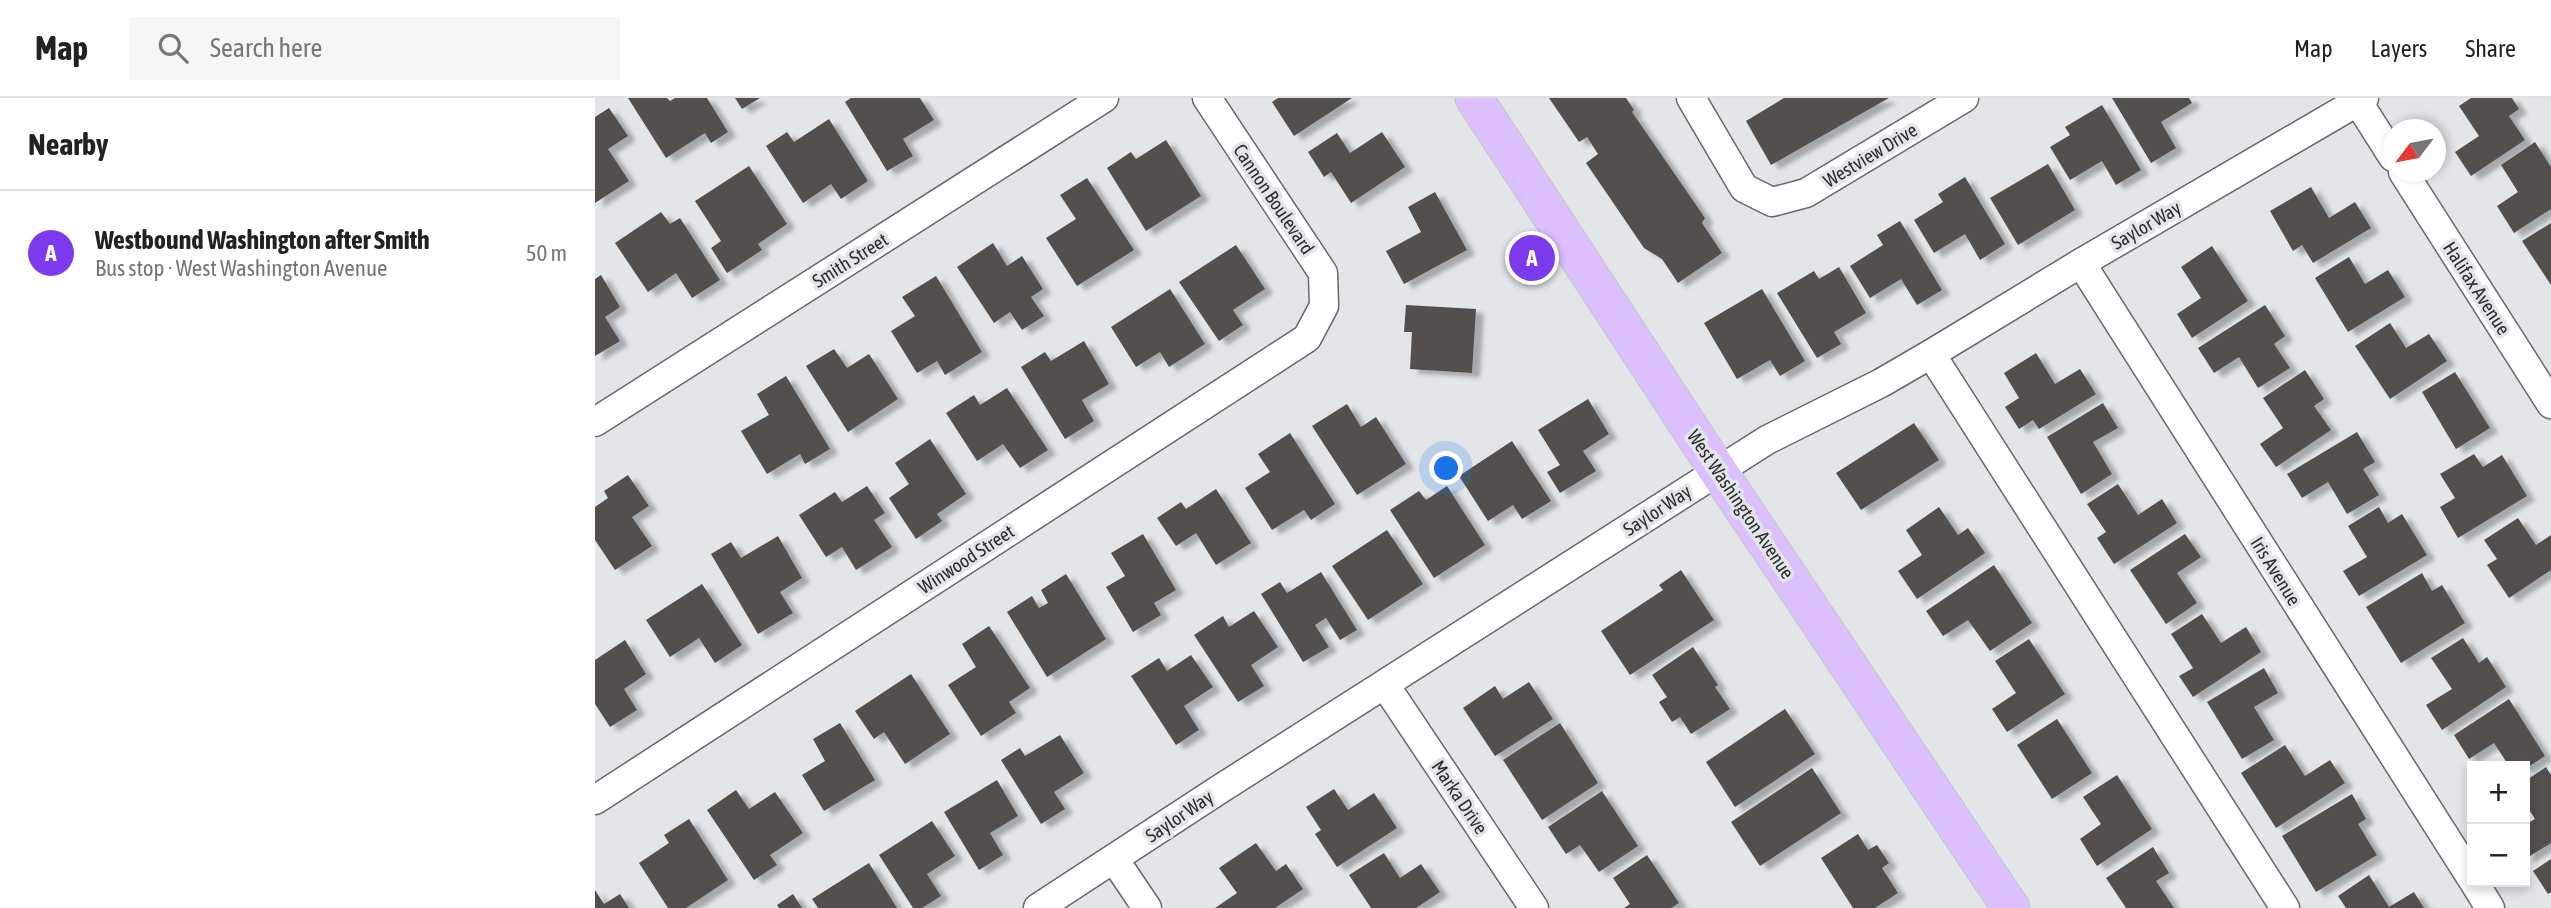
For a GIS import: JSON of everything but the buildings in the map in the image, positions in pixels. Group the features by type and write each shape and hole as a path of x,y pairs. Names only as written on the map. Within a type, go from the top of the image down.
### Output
{"main road":[{"name":"West Washington Avenue","path":"1473,98 1718,471 2011,908"}],"street":[{"name":"Smith Street","path":"595,422 1104,98"},
{"name":"Cannon Boulevard","path":"1207,98 1323,272 1324,306"},
{"name":"Westview Drive","path":"1691,98 1744,188 1772,202 1806,193 1964,98"},
{"name":"Saylor Way","path":"1038,908 1767,440 1881,383 2361,100"},
{"path":"2361,100 2383,139"},
{"name":"Halifax Avenue","path":"2409,182 2551,404"},
{"name":"Iris Avenue","path":"2081,263 2467,872"},
{"name":"Winwood Street","path":"595,800 1307,338 1324,306"},
{"path":"1931,354 2285,908"},
{"name":"Marka Drive","path":"1385,685 1534,908"},
{"path":"1114,859 1147,908"},
{"name":"Iris Avenue","path":"2477,887 2490,908"}],"place":[{"name":"Westbound Washington after Smith","path":"1532,258"}]}
